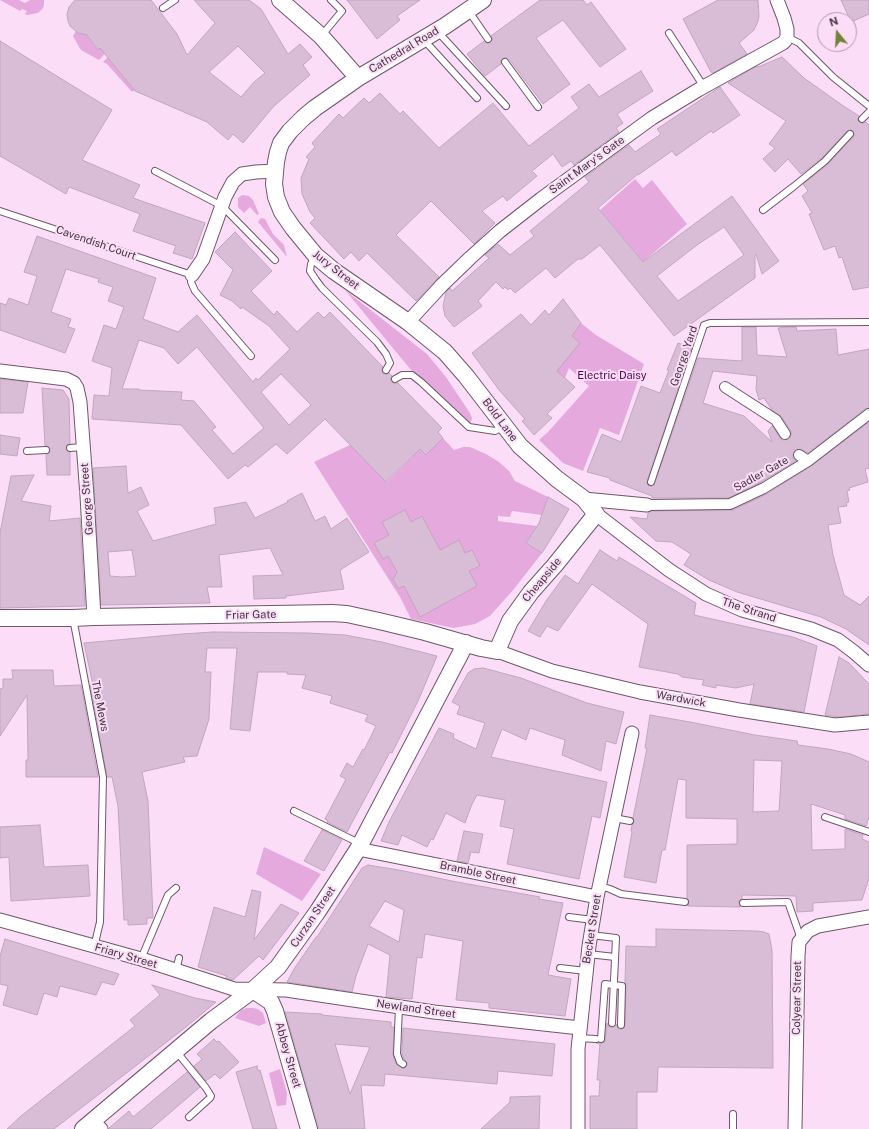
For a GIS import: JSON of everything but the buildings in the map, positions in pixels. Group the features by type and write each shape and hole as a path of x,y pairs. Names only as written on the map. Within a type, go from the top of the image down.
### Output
{"street":[{"name":"Cathedral Road","path":"280,0 321,36 358,78 423,39 483,0"},
{"path":"776,0 786,24 787,37"},
{"name":"Saint Mary's Gate","path":"408,322 442,285 470,258 506,226 540,199 633,131 704,87 783,44 787,37"},
{"name":"Jury Street","path":"358,78 315,108 294,126 281,143 275,171 274,184 276,197 278,204 292,228 316,256 340,275 408,322"},
{"path":"192,275 203,259 225,197 233,182 242,174 275,171"},
{"name":"Bold Lane","path":"408,322 449,357 466,376 520,446 557,479 584,499 596,514"},
{"name":"George Street","path":"0,372 66,379 74,383 77,388 79,395 87,496 94,617"},
{"path":"725,387 776,420 785,434"},
{"name":"Sadler Gate","path":"645,503 730,504 764,488 808,461 869,414"},
{"path":"799,455 808,461"},
{"path":"584,499 645,503"},
{"name":"Cheapside","path":"497,651 510,621 531,592 555,566 596,514"},
{"name":"The Strand","path":"596,514 669,570 706,594 742,610 811,629 838,640 869,665"},
{"name":"Friar Gate","path":"0,618 340,614 386,623 497,651"},
{"name":"Curzon Street","path":"92,1126 211,1021 253,990 278,967 318,911 359,846 466,644"},
{"name":"Wardwick","path":"497,651 552,671 640,692 739,710 835,725 869,722"},
{"name":"Becket Street","path":"578,1129 578,1049 588,954 598,892 632,733"},
{"name":"Bramble Street","path":"359,846 598,892"},
{"path":"801,940 808,931 818,926 868,915"},
{"name":"Friary Street","path":"0,920 141,959 234,989 253,990"},
{"name":"Colyear Street","path":"795,1129 798,956 799,943 801,940"},
{"name":"Newland Street","path":"253,990 286,990 580,1033"},
{"name":"Abbey Street","path":"253,990 271,1002 275,1011 307,1128"}],"lane":[{"path":"163,8 175,0"},
{"path":"321,36 342,11 331,0"},
{"path":"468,10 488,38"},
{"path":"437,30 506,106"},
{"path":"669,33 704,87"},
{"path":"787,37 799,43 833,77 868,104"},
{"path":"423,39 477,98"},
{"path":"506,62 538,107"},
{"path":"862,119 869,112"},
{"path":"763,210 825,161 850,134"},
{"path":"155,171 222,206 275,260"},
{"name":"Cavendish Court","path":"0,211 192,275"},
{"path":"316,256 311,264 310,271 322,288 377,342 386,354 390,363 386,370"},
{"path":"192,275 191,282 195,291 252,356"},
{"name":"George Yard","path":"651,482 704,325 710,323 869,322"},
{"path":"394,379 402,375 412,375 469,427 495,431 505,426"},
{"path":"70,448 83,447"},
{"path":"27,451 46,450"},
{"name":"The Mews","path":"73,618 103,776 104,797 100,922 94,947"},
{"path":"294,811 359,846"},
{"path":"825,817 869,832"},
{"path":"614,818 630,821"},
{"path":"141,959 168,895 176,888"},
{"path":"598,892 610,889 621,894 685,902"},
{"path":"743,903 788,902 801,940"},
{"path":"569,917 593,920"},
{"path":"591,935 616,938 612,1023"},
{"path":"588,954 615,957"},
{"path":"176,971 180,958"},
{"path":"560,968 586,971"},
{"path":"580,1033 598,1039 605,984 622,986 620,1025"},
{"path":"399,1007 397,1054 400,1062 403,1064"},
{"path":"176,1051 211,1096 189,1117"},
{"path":"733,1114 733,1129"}],"green space":[{"path":"0,0 19,0 25,3 30,0 44,0 44,5 38,13 27,15 25,14 27,11 22,9 20,11"},
{"path":"76,31 86,34 98,50 110,40 114,44 99,60 81,50 73,36"},
{"path":"108,57 134,90 132,92 107,64 103,62"},
{"path":"635,179 643,188 652,180 687,224 643,262 600,210"},
{"path":"242,195 249,196 253,200 259,214 257,215 250,207 244,213 238,207 238,198"},
{"path":"261,218 265,219 273,234 284,245 287,257 258,222"},
{"path":"345,290 427,354 446,377 470,413 472,418 471,422 468,424 429,385 411,370"},
{"name":"Electric Daisy","path":"581,323 596,335 644,364 619,435 600,428 583,471 563,463 539,440 589,386 569,368 565,378 555,391 532,356 575,331"},
{"path":"443,438 454,450 463,447 470,447 486,454 499,462 509,471 515,481 548,497 542,515 512,511 510,517 498,516 498,521 537,526 526,543 542,553 514,589 490,616 475,624 454,628 411,619 400,597 314,462 350,445 387,482 420,449 426,455"},
{"path":"264,847 321,874 302,901 256,874"},
{"path":"246,1008 258,1009 263,1013 266,1023 259,1026 235,1018 240,1011"},
{"path":"280,1069 287,1093 286,1105 277,1106 269,1073"}],"tunnel":[{"path":"785,434 799,455"}]}
